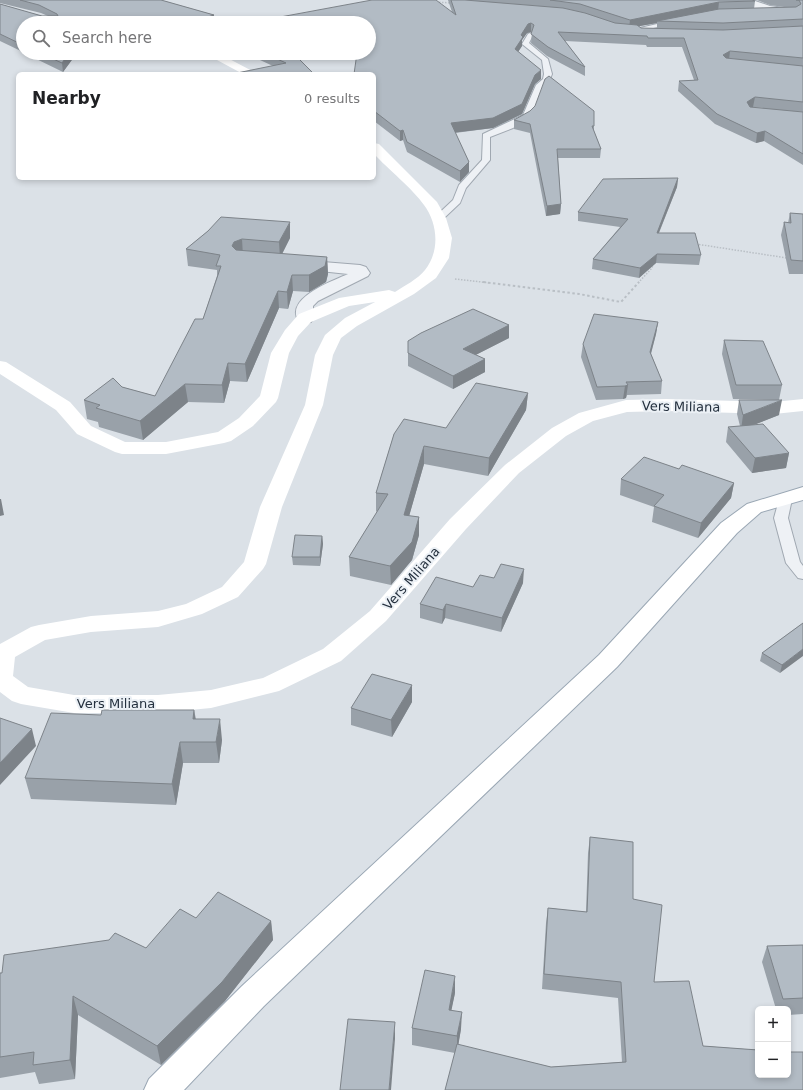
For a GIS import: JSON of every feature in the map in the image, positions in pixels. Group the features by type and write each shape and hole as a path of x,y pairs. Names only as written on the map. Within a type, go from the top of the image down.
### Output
{"main road":[{"path":"223,60 248,72"},
{"name":"Vers Miliana","path":"376,150 430,202 439,218 444,238 441,258 430,274 408,291 351,322 334,335 324,355 314,405 271,507 255,564 230,592 194,609 158,619 91,624 39,633 2,654 0,678 21,696 74,704 158,704 211,699 270,685 332,655 378,616 458,524 512,469 559,432 586,417 626,406 774,408 803,405"},
{"path":"0,366 63,406 84,430 122,448 166,448 224,437 246,422 269,398 280,353 291,334 305,318 345,302 408,291"},
{"path":"161,1090 253,996 608,661 729,528 754,508 794,496"}],"street":[{"path":"743,0 768,9 798,12"},
{"path":"778,0 798,12"},
{"path":"778,21 787,14 798,12"},
{"path":"281,264 360,270 362,273 312,298 305,305 305,318"}],"lane":[{"path":"755,12 798,12"},
{"path":"629,32 685,20"},
{"path":"617,29 629,32 655,34"},
{"path":"439,218 457,201 462,187 486,160 486,136 510,126 526,117 530,112 532,102 540,85 546,80 548,74 546,60 543,56 525,44 530,35"},
{"path":"794,496 781,518 793,563 803,575"}],"path":[{"path":"435,2 457,4"},
{"path":"694,243 788,258"},
{"path":"455,279 579,294 621,302 652,268 654,261"}],"building":[{"path":"20,0 161,0 214,15 58,16 57,14 39,5"},
{"path":"372,0 436,0 456,15 451,0 465,0 563,8 585,13 615,23 637,25 641,28 723,30 803,26 803,58 730,51 723,55 726,58 803,66 803,102 755,97 747,102 750,107 803,112 803,154 765,131 757,133 717,114 679,81 698,80 684,38 648,38 647,36 558,32 585,67 548,47 531,34 534,25 531,23 528,24 521,35 523,37 515,49 541,70 535,75 522,104 493,118 451,123 469,162 460,171 407,142 403,130 400,131 376,113 376,72 354,72 356,60 376,60 376,16 286,16"},
{"path":"550,0 755,1 719,2 630,20 580,4"},
{"path":"799,0 803,0 803,19 723,23 657,21 719,9 796,7 801,4"},
{"path":"0,4 42,16 16,16 16,42 0,34"},
{"path":"55,60 64,60 62,63"},
{"path":"279,60 300,60 312,72 242,72 286,63"},
{"path":"549,76 594,111 594,126 592,126 601,149 557,149 561,204 547,206 530,124 514,120 530,111 535,106 545,79"},
{"path":"678,178 657,233 695,233 701,255 657,254 640,268 593,259 628,219 578,212 603,179"},
{"path":"790,213 803,214 803,261 791,260 784,222 791,223"},
{"path":"221,217 290,222 279,242 242,239 234,242 232,246 236,250 327,257 325,266 309,275 292,275 287,292 278,291 245,364 228,363 222,385 185,384 140,421 96,408 100,405 84,400 113,378 122,387 155,396 195,319 203,319 221,266 216,266 220,255 186,249 208,231"},
{"path":"473,309 509,325 463,349 485,359 453,376 408,353 408,341 421,333"},
{"path":"594,314 658,322 650,352 662,381 626,382 628,385 625,386 597,387 583,344"},
{"path":"724,340 763,341 782,385 736,385"},
{"path":"476,383 528,393 489,458 424,446 404,515 419,517 412,542 390,566 349,557 388,494 376,493 394,434 404,419 446,428"},
{"path":"739,400 782,400 743,415"},
{"path":"763,424 789,453 755,458 728,427"},
{"path":"644,457 679,469 682,465 734,483 701,523 654,506 664,495 621,479"},
{"path":"295,535 322,536 320,557 292,557"},
{"path":"501,564 524,569 502,618 446,604 443,610 420,604 436,577 473,587 480,575 494,578"},
{"path":"803,623 803,649 782,665 762,653"},
{"path":"372,674 412,685 391,720 351,708"},
{"path":"102,710 194,710 193,719 220,719 216,742 180,742 172,784 25,778 51,713 101,715"},
{"path":"0,718 32,729 0,763"},
{"path":"590,837 633,842 633,899 662,905 654,982 689,981 703,1046 755,1050 755,1078 791,1078 791,1052 803,1052 803,1090 445,1090 457,1044 551,1067 626,1062 621,982 544,974 548,908 587,912"},
{"path":"218,892 271,921 222,982 157,1046 73,996 70,1060 33,1065 34,1052 0,1057 0,973 2,973 4,955 109,940 115,933 146,948 180,909 196,918"},
{"path":"803,945 803,998 783,999 767,946"},
{"path":"425,970 455,976 449,1010 462,1012 457,1036 412,1028"},
{"path":"348,1019 395,1022 389,1090 340,1090"}]}
